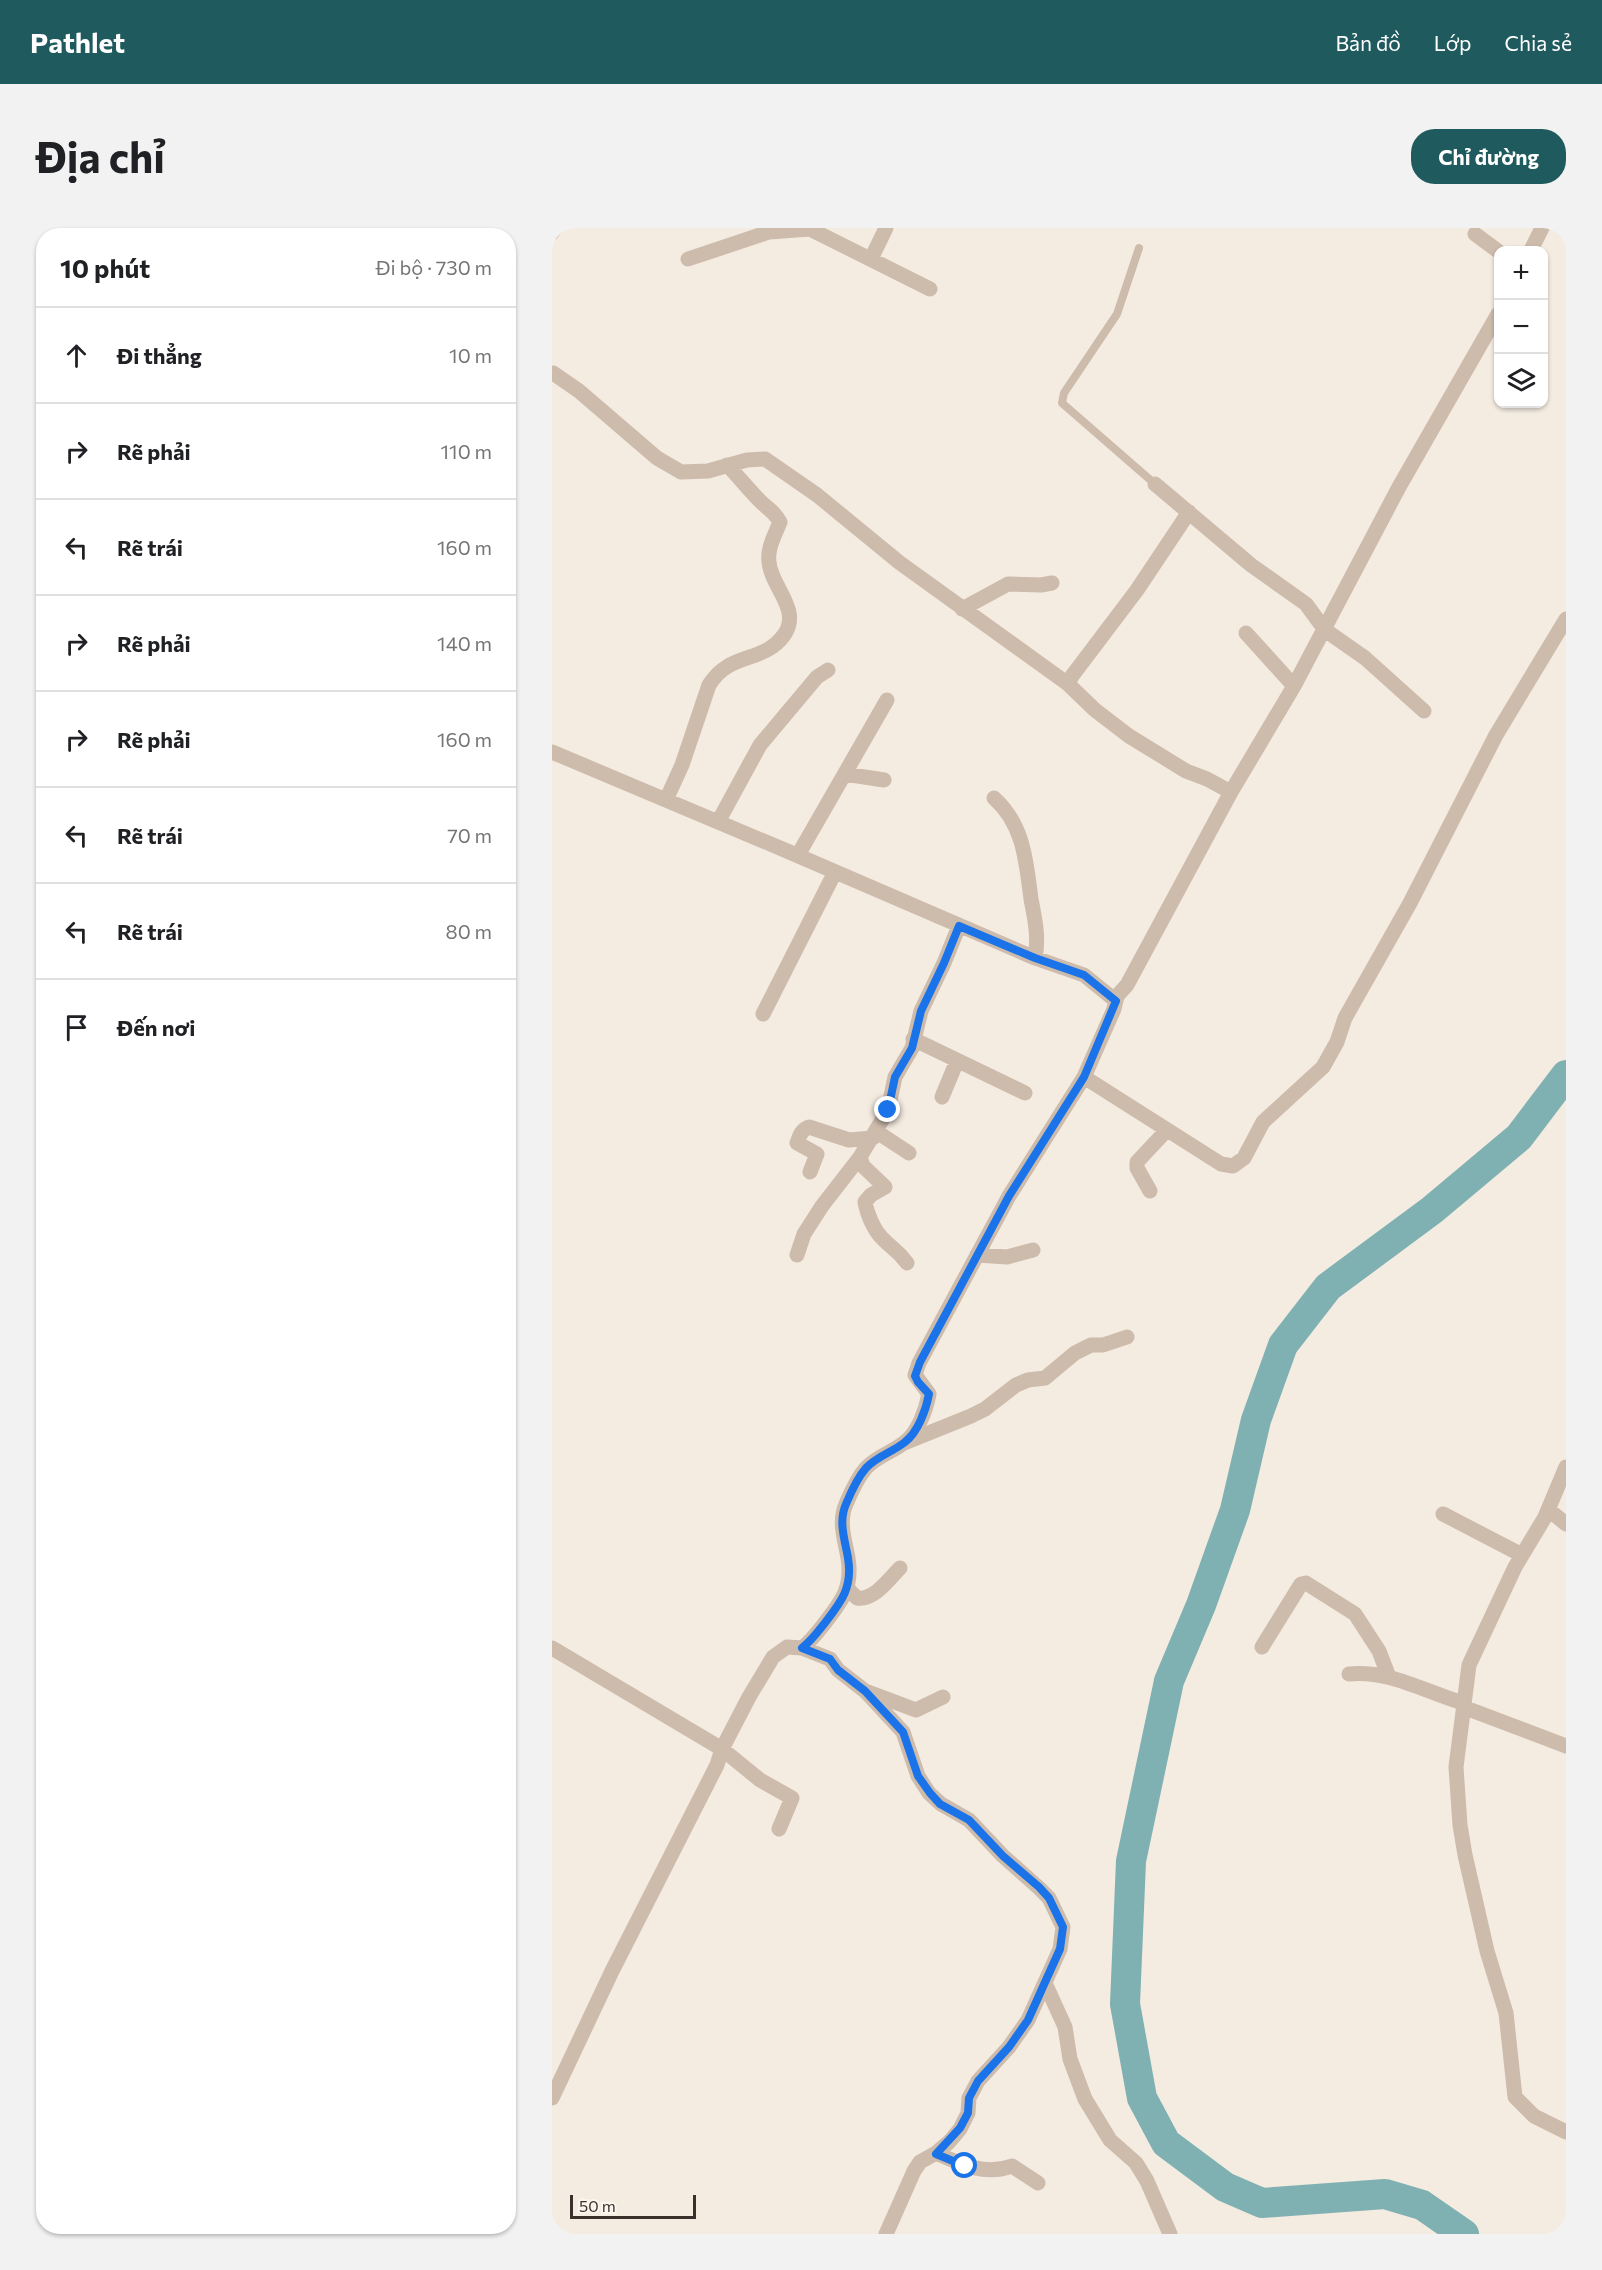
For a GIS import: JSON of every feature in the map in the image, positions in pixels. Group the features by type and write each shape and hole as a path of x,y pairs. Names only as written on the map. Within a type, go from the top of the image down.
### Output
{"street":[{"path":"552,233 555,228"},
{"path":"688,259 769,232 810,228 930,289"},
{"path":"871,259 886,228"},
{"path":"1533,246 1542,228"},
{"path":"1475,234 1494,248"},
{"path":"904,1443 912,1434 927,1406 929,1394 915,1376 920,1362 1009,1196 1084,1077 1117,996 1127,985 1231,792 1294,687 1399,487 1494,321"},
{"path":"553,373 657,458 681,472 708,471 747,460 765,459 817,495 900,563 1068,684 1095,710 1129,736 1186,771 1231,792"},
{"path":"666,800 682,765 709,685 715,676 735,661 766,653 784,635 789,625 790,613 769,562 770,545 780,522 776,514 760,502 727,465"},
{"path":"1155,484 1251,565 1306,604 1325,630 1365,658 1424,711"},
{"path":"1068,684 1137,590 1189,512"},
{"path":"963,609 1008,584 1052,584"},
{"path":"1084,1077 1221,1164 1233,1166 1244,1158 1263,1122 1323,1067 1337,1042 1345,1018 1410,903 1496,735 1566,619"},
{"path":"1246,633 1294,687"},
{"path":"718,822 760,745 817,677 828,670"},
{"path":"798,855 887,700"},
{"path":"552,752 1035,958 1084,975 1116,1001"},
{"path":"845,774 884,780"},
{"path":"993,798 1011,816 1024,847 1037,934 1035,958"},
{"path":"763,1014 835,872"},
{"path":"797,1255 804,1234 816,1215 875,1135 890,1103 895,1077 912,1048 921,1011 959,926"},
{"path":"913,1039 1025,1093"},
{"path":"942,1097 957,1060"},
{"path":"810,1172 817,1154 797,1143 801,1132 809,1127 849,1140 875,1135 909,1154"},
{"path":"1150,1191 1137,1168 1137,1162 1166,1131"},
{"path":"860,1157 862,1166 885,1187 871,1195 866,1202 872,1223 881,1238 898,1250 907,1263"},
{"path":"977,1255 1007,1257 1033,1250"},
{"path":"802,1648 837,1610 847,1587 848,1559 842,1534 845,1506 866,1467 904,1443 985,1409 1016,1384 1045,1378 1075,1353 1091,1345 1104,1345 1128,1337"},
{"path":"1566,1467 1549,1510 1522,1555 1468,1665 1456,1767 1460,1825 1480,1924 1506,2013 1515,2097 1534,2116 1566,2132"},
{"path":"1549,1510 1566,1524"},
{"path":"1443,1514 1522,1555"},
{"path":"847,1587 857,1598 864,1599 872,1596 900,1568"},
{"path":"1262,1647 1301,1584 1306,1583 1355,1614 1379,1651 1389,1677"},
{"path":"552,2098 612,1971 717,1765 722,1749 749,1696 773,1657 787,1647 802,1648 830,1659 838,1670 865,1691 903,1732 918,1776 930,1793 940,1804 969,1820 1003,1856 1039,1887 1049,1898 1063,1927 1060,1949 1028,2020 1009,2047 978,2081 969,2098 968,2113 960,2128 936,2154 920,2162 914,2171 886,2234"},
{"path":"552,1648 722,1749 760,1780 792,1798 779,1829"},
{"path":"1348,1674 1374,1673 1389,1677 1566,1746"},
{"path":"865,1691 916,1710 943,1697"},
{"path":"1045,1983 1065,2027 1070,2059 1084,2099 1110,2140 1136,2163 1147,2181 1170,2234"},
{"path":"936,2154 977,2169 1001,2170 1012,2166 1038,2183"}],"lane":[{"path":"1139,248 1118,314 1064,393 1062,403 1155,484"}],"waterway":[{"path":"1464,2234 1422,2205 1385,2194 1262,2203 1225,2187 1166,2143 1142,2098 1125,2004 1131,1861 1169,1681 1201,1605 1235,1510 1256,1420 1283,1345 1328,1287 1432,1210 1519,1137 1566,1075"}],"route":[{"path":"888,1110 895,1077 912,1048 921,1011 959,926 1035,958 1084,975 1116,1001 1102,1039 1084,1077 1009,1196 920,1362 915,1376 929,1394 927,1406 912,1434 904,1443 866,1467 845,1506 842,1534 848,1559 849,1581 846,1593 837,1610 802,1648 830,1659 838,1670 865,1691 879,1709 903,1732 918,1776 930,1793 940,1804 969,1820 1003,1856 1039,1887 1049,1898 1063,1927 1060,1949 1028,2020 1009,2047 978,2081 969,2098 968,2113 960,2128 936,2154 965,2166"}]}
